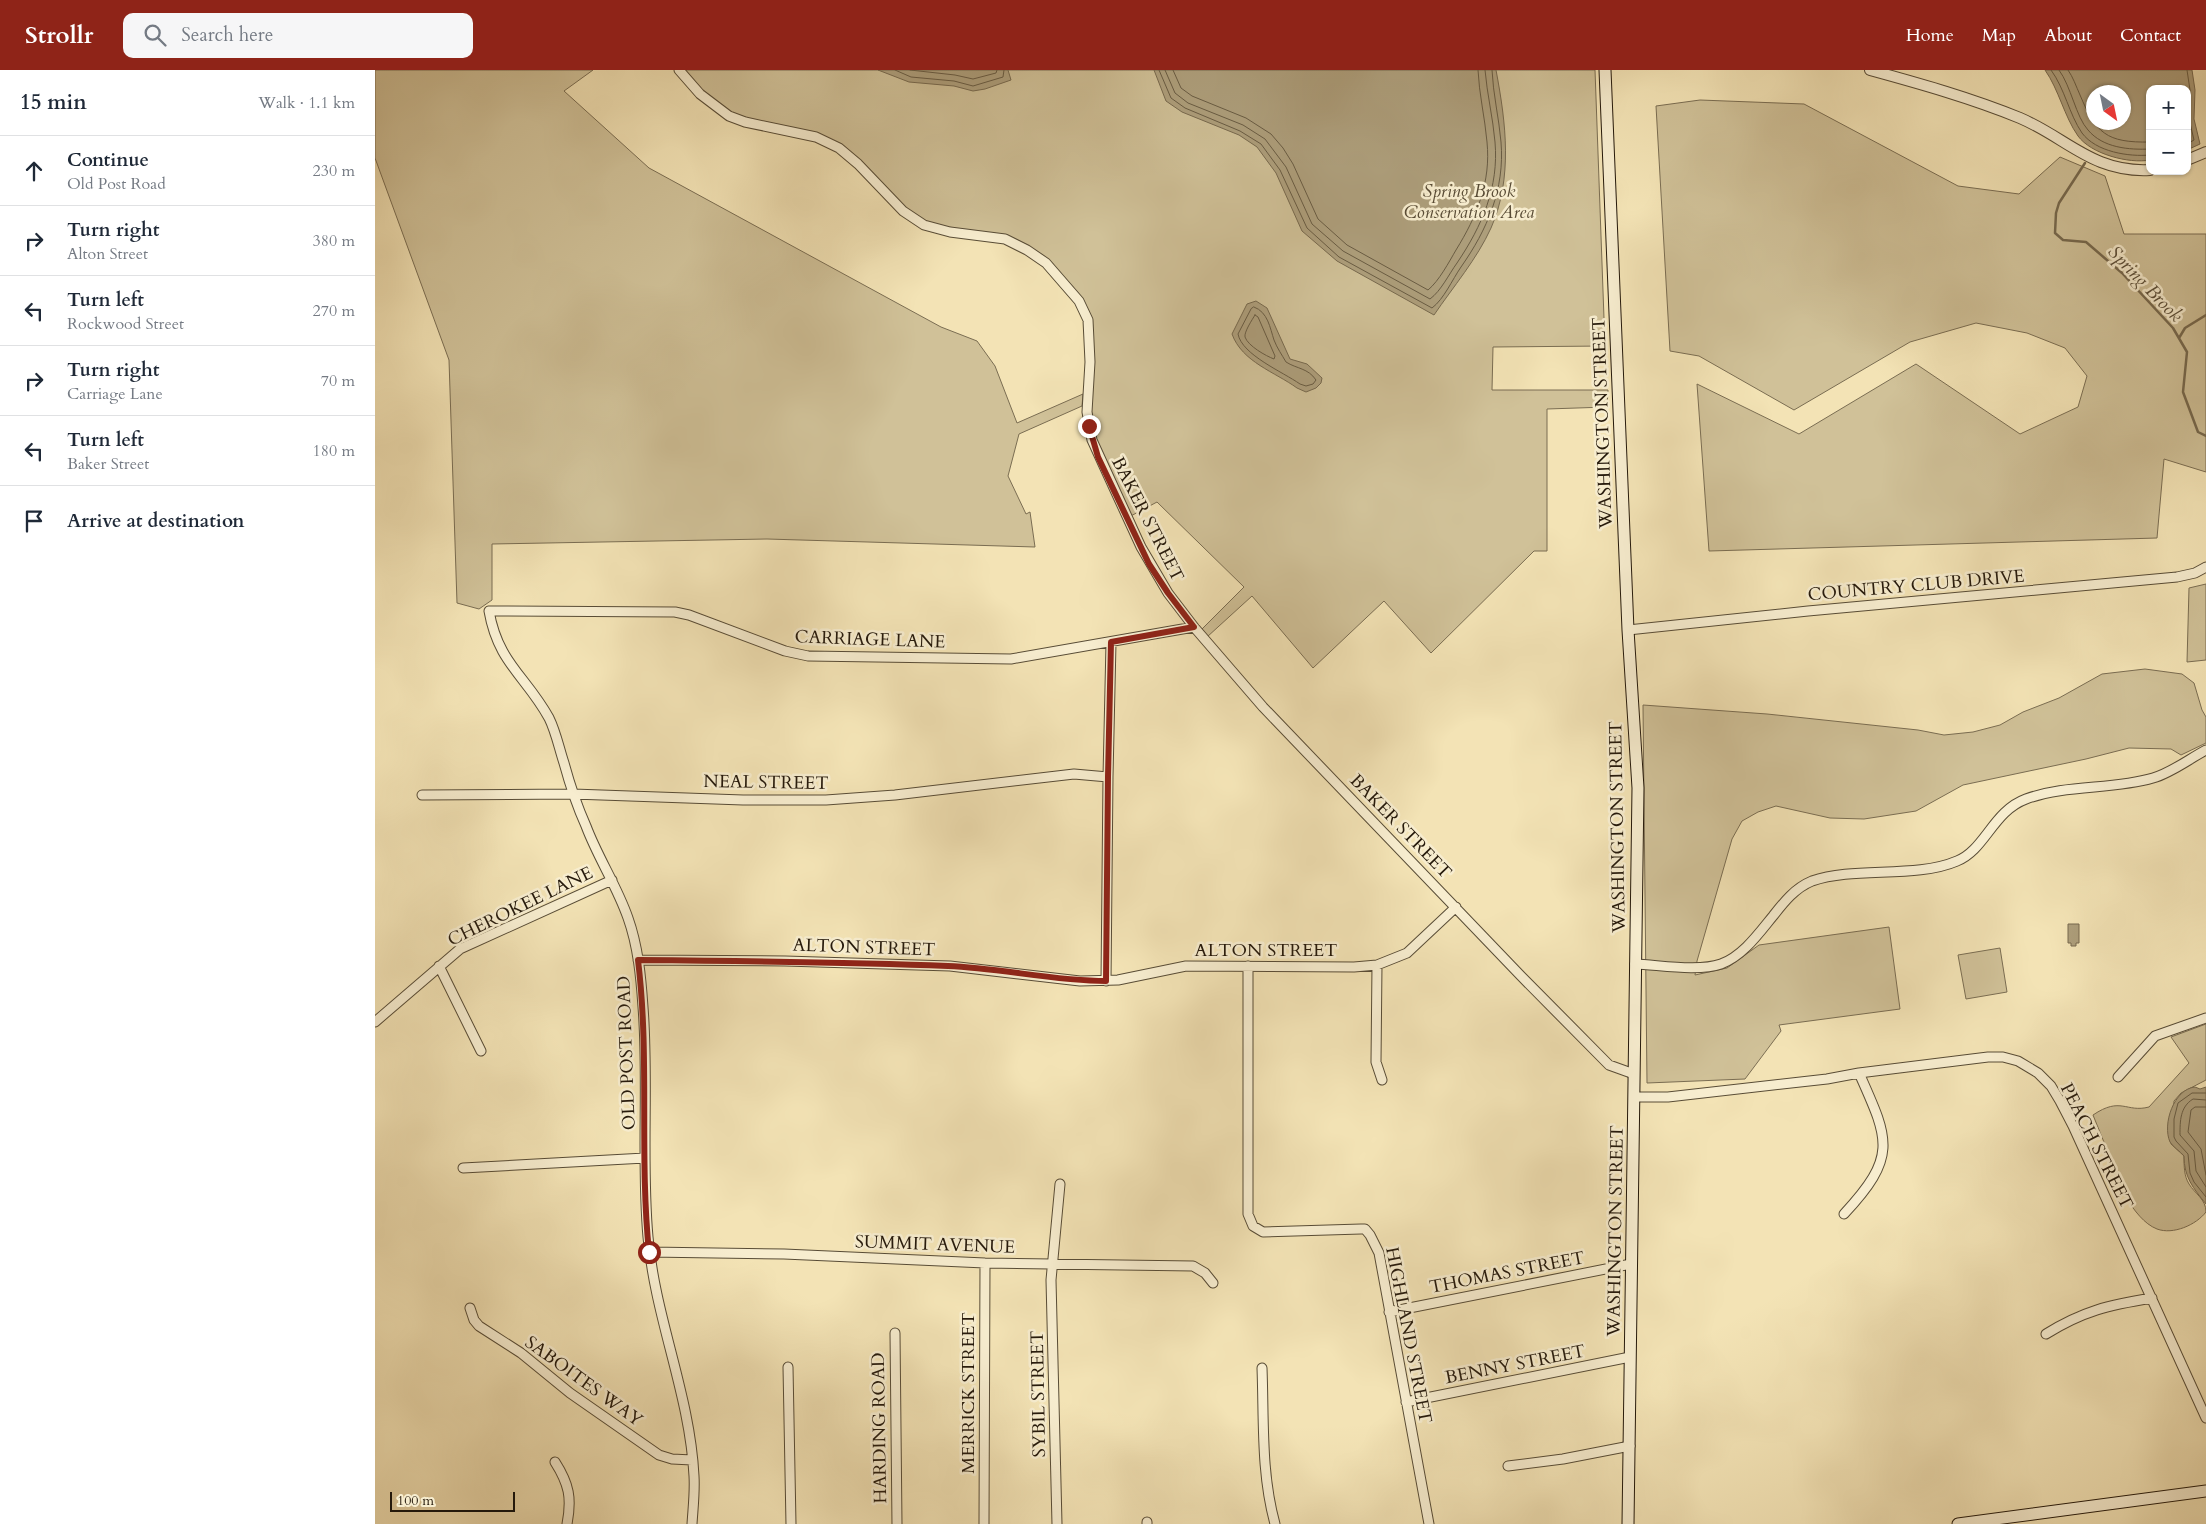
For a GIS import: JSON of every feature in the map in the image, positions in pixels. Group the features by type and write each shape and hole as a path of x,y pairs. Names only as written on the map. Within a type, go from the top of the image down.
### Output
{"main road":[{"name":"WASHINGTON STREET","path":"1605,70 1628,630 1637,788 1630,1357 1631,1446 1628,1524"},
{"path":"1958,1524 2206,1491"}],"street":[{"name":"BAKER STREET","path":"679,70 700,94 729,116 745,122 816,137 839,148 858,164 903,211 924,225 950,232 1005,240 1027,250 1046,264 1079,302 1088,320 1090,362 1087,412 1092,440 1098,457 1149,564 1168,593 1194,627 1263,707 1521,976 1609,1064 1634,1074"},
{"path":"1870,70 1995,108 2027,121 2081,153 2109,166 2137,171 2146,170"},
{"path":"2191,158 2206,152"},
{"name":"COUNTRY CLUB DRIVE","path":"1628,630 1808,611 2177,577 2195,573 2206,566"},
{"name":"CARRIAGE LANE","path":"489,611 675,612 689,615 785,651 809,656 1011,659 1194,627"},
{"name":"OLD POST ROAD","path":"489,611 492,629 498,645 549,719 573,794 587,830 612,880 629,921 638,960 645,1042 645,1158 649,1252 656,1293 684,1410 692,1460 694,1484 692,1524"},
{"path":"1106,981 1111,642"},
{"path":"1635,964 1699,968 1722,964 1744,949 1788,898 1801,886 1822,878 1937,868 1959,861 1975,847 2003,812 2019,802 2048,792 2155,778 2206,750"},
{"name":"NEAL STREET","path":"422,795 573,794 752,800 826,800 895,795 1074,774 1108,777"},
{"name":"CHEROKEE LANE","path":"375,1022 460,949 612,880"},
{"name":"ALTON STREET","path":"638,960 785,961 950,966 1080,981 1106,981 1186,966 1377,965 1407,954 1456,907"},
{"path":"1377,965 1376,1062 1382,1080"},
{"path":"439,966 481,1051"},
{"name":"HIGHLAND STREET","path":"1248,966 1248,1214 1250,1221 1263,1232 1365,1229 1378,1249 1429,1524"},
{"path":"2118,1077 2155,1036 2206,1018"},
{"name":"PEACH STREET","path":"1634,1097 1668,1096 1827,1079 1859,1073 1988,1057 2010,1058 2031,1066 2051,1086 2060,1101 2206,1418"},
{"path":"1844,1214 1863,1193 1878,1168 1883,1143 1883,1132 1878,1115 1859,1073"},
{"path":"463,1168 645,1158"},
{"name":"SYBIL STREET","path":"1057,1524 1051,1280 1060,1184"},
{"name":"SUMMIT AVENUE","path":"649,1252 784,1254 985,1263 1193,1266 1205,1273 1213,1283"},
{"name":"MERRICK STREET","path":"984,1524 985,1263"},
{"name":"THOMAS STREET","path":"1389,1312 1631,1264"},
{"path":"2046,1334 2079,1315 2097,1308 2151,1298"},
{"name":"SABOITES WAY","path":"470,1308 473,1320 479,1326 521,1353 570,1393 659,1455 672,1459 692,1460"},
{"name":"HARDING ROAD","path":"895,1333 897,1524"},
{"name":"BENNY STREET","path":"1405,1402 1630,1357"},
{"path":"788,1367 791,1524"},
{"path":"1262,1368 1265,1471 1269,1501 1275,1524"},
{"path":"1508,1466 1563,1459 1631,1446"},
{"path":"555,1462 566,1479 569,1503 567,1524"}],"green space":[{"path":"375,70 593,70 564,91 649,168 941,327 977,341 995,366 1017,423 1083,394 1082,406 1019,434 1008,476 1026,514 1030,512 1035,547 767,539 492,544 492,600 479,609 457,603 449,360 375,158"},
{"name":"Spring Brook Conservation Area","path":"679,70 1595,70 1605,346 1493,347 1492,390 1608,390 1607,407 1547,409 1547,551 1534,551 1431,653 1384,601 1313,668 1252,596 1207,637 1202,629 1244,587 1157,502 1127,518 1092,440 1088,320 1046,263 1016,244 924,225 829,142 729,116"},
{"path":"1700,100 1804,104 1958,186 2019,194 2060,157 2105,176 2124,234 2206,234 2206,472 2164,459 2157,538 1709,551 1697,384 1799,434 1916,364 2020,434 2078,407 2087,376 2065,348 2027,333 1976,323 1910,342 1794,410 1699,356 1670,351 1656,106"},
{"path":"2206,584 2206,660 2187,662 2189,588"},
{"path":"2145,669 2182,674 2194,683 2206,717 2206,743 2181,755 2171,749 2129,748 1963,785 1916,811 1864,819 1830,818 1776,806 1758,812 1742,821 1732,839 1697,961 1695,975 1727,968 1759,945 1889,927 1900,1009 1779,1025 1781,1031 1745,1079 1647,1083 1643,705 1767,714 1918,730 1944,735 1973,732 2000,725 2023,712 2059,698 2102,674"},
{"path":"2000,948 2007,992 1966,999 1958,955"},
{"path":"2206,1024 2206,1080 2181,1093 2174,1101 2171,1144 2184,1156 2187,1181 2202,1200 2206,1207 2206,1212 2202,1217 2184,1228 2163,1231 2152,1227 2144,1220 2127,1199 2093,1115 2103,1109 2117,1106 2149,1107 2189,1063 2171,1037"}],"water":[{"path":"878,70 1008,70 1011,80 973,91 954,86 909,82"},
{"path":"1154,70 1496,70 1505,130 1505,170 1498,209 1491,228 1472,262 1434,315 1337,261 1302,231 1276,173 1257,147 1239,135 1182,112 1166,101"},
{"path":"2045,70 2192,70 2195,90 2194,119 2200,144 2191,148 2191,85 2146,85 2146,160 2141,161 2121,159 2101,153 2084,142 2073,128"},
{"path":"1256,301 1267,308 1290,359 1307,364 1322,378 1321,383 1316,388 1306,392 1297,388 1260,366 1243,352 1237,344 1232,334 1247,304"},
{"path":"2068,924 2079,924 2079,943 2076,943 2076,946 2071,946 2071,943 2068,943"},
{"path":"2195,1087 2200,1089 2206,1087 2206,1204 2190,1182 2184,1163 2184,1156 2171,1144 2168,1135 2169,1117 2176,1101 2181,1094"}],"waterway":[{"name":"Spring Brook","path":"2085,163 2059,203 2056,213 2055,233 2063,240 2086,242 2122,273 2173,328 2187,352 2183,392 2198,432 2206,436"},
{"name":"Spring Brook","path":"2179,338 2185,328 2206,315"}],"route":[{"path":"649,1252 645,1158 645,1042 638,960 785,961 950,966 1080,981 1106,981 1111,642 1194,627 1149,564 1098,457 1089,426"}]}
